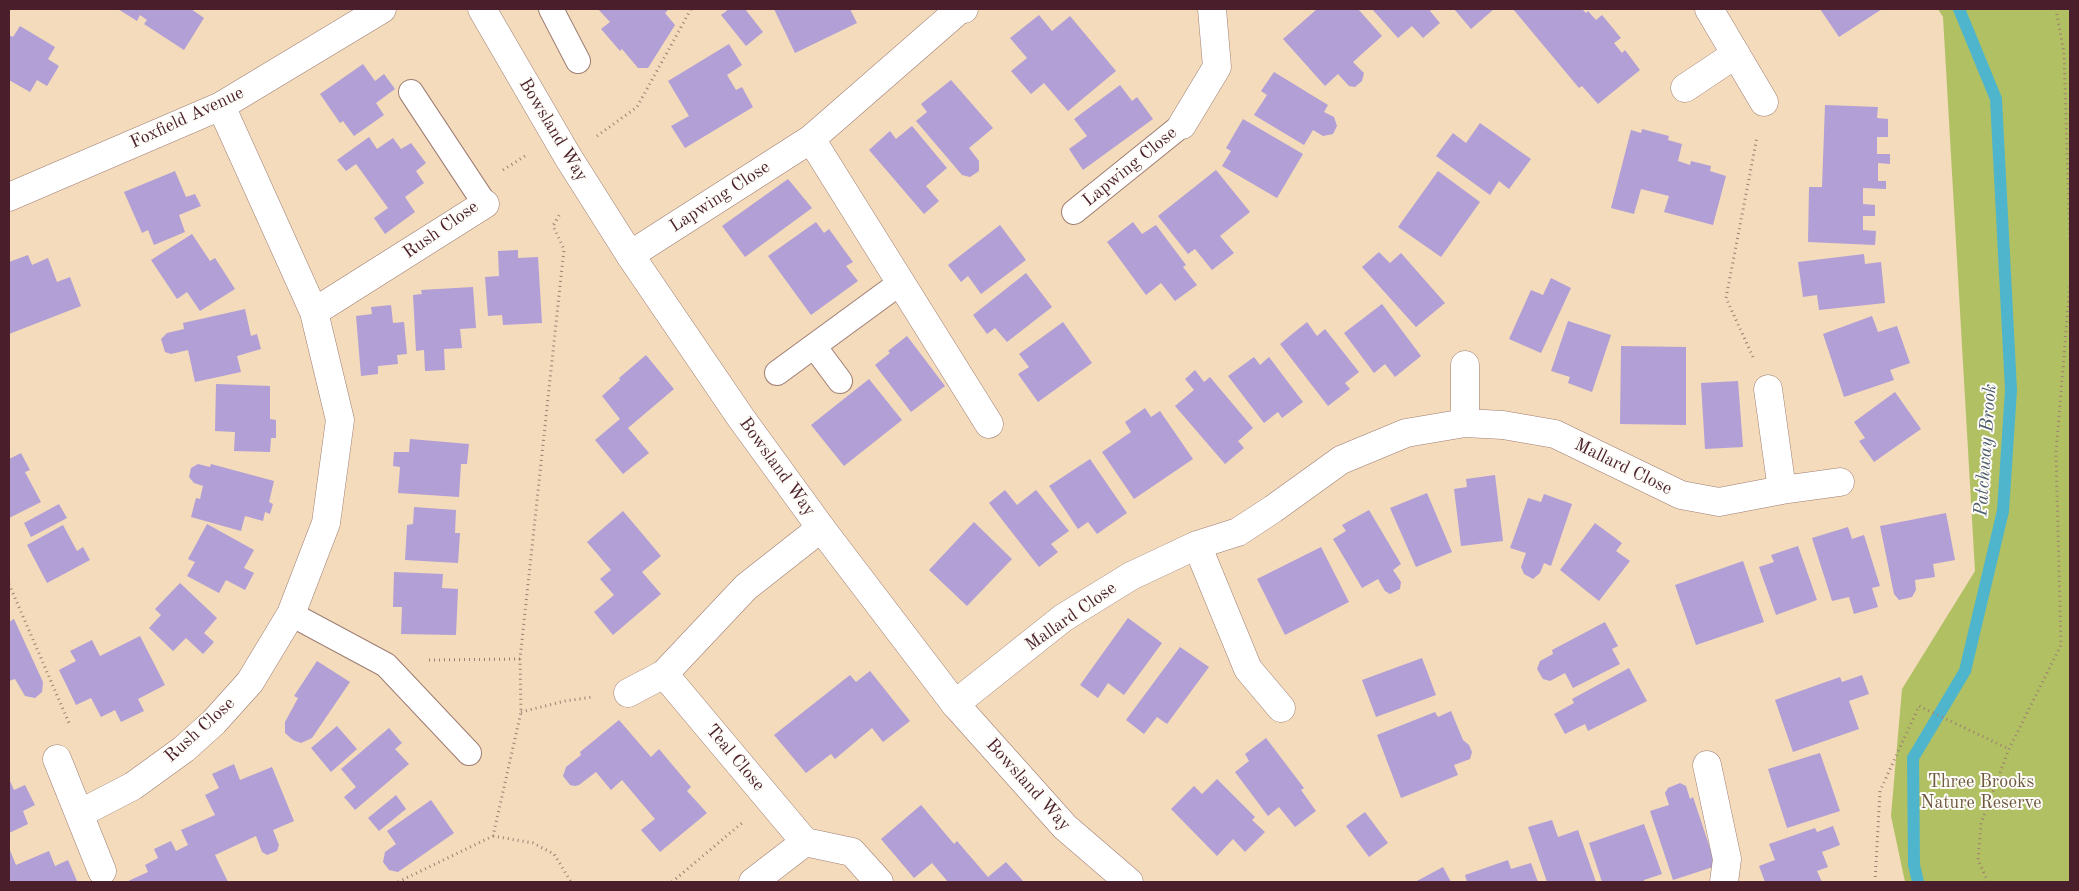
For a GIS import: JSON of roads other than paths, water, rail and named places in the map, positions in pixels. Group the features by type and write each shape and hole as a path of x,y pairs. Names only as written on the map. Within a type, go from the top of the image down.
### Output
{"street":[{"name":"Foxfield Avenue","path":"9,197 221,106 382,9"},
{"name":"Bowsland Way","path":"482,9 568,157 630,255 741,418 821,528 956,704 1065,827 1129,882"},
{"name":"Lapwing Close","path":"630,255 811,139 960,10 964,9"},
{"name":"Lapwing Close","path":"1182,125 1217,67 1212,9"},
{"path":"1708,9 1764,102"},
{"path":"1684,88 1736,54"},
{"name":"Rush Close","path":"79,814 133,786 184,749 214,722 250,682 291,614 326,523 340,420 314,312 221,106"},
{"path":"811,139 989,424"},
{"name":"Rush Close","path":"314,312 479,196"},
{"path":"1465,365 1465,423"},
{"path":"1768,389 1782,490"},
{"name":"Mallard Close","path":"956,704 1063,618 1131,576 1197,545 1238,532 1341,460 1406,433 1465,423 1502,426 1555,434 1682,495 1719,502 1782,490 1840,482"},
{"path":"628,693 664,674 746,586 821,528"},
{"path":"1197,545 1248,669 1281,708"},
{"name":"Teal Close","path":"664,674 805,842"},
{"path":"57,759 102,871"},
{"path":"1708,765 1727,859 1724,882"},
{"path":"753,882 805,842 852,852 879,882"}],"lane":[{"path":"551,9 578,61"},
{"name":"Rush Close","path":"411,92 479,196"},
{"name":"Lapwing Close","path":"1074,212 1182,125"},
{"path":"778,373 900,283"},
{"path":"814,346 840,381"},
{"path":"291,614 386,665 469,752"}],"waterway":[{"name":"Patchway Brook","path":"1918,882 1914,865 1913,758 1965,671 2003,511 2011,390 1996,99 1959,9"}],"park label":[{"name":"Three Brooks Nature Reserve","path":"1981,792"}]}
